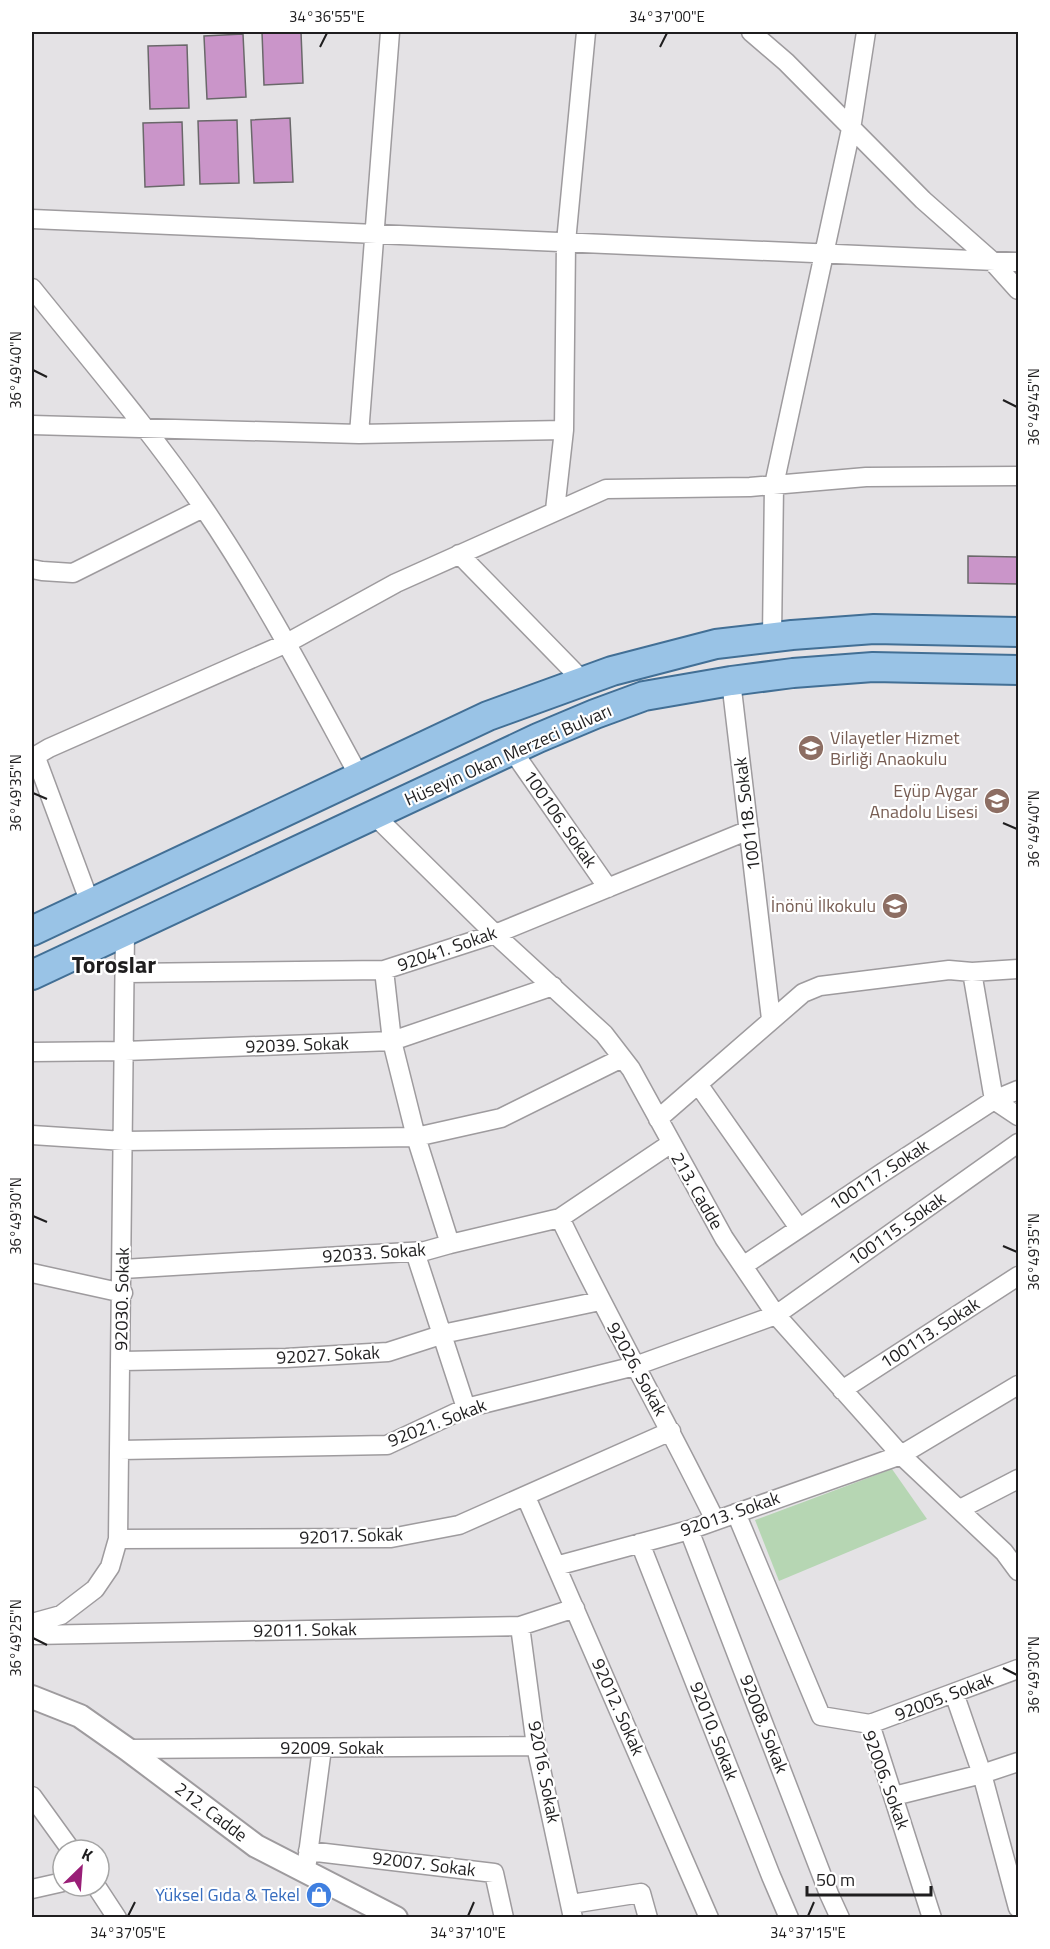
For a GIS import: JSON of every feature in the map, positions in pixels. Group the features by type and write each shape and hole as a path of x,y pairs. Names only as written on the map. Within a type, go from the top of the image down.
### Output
{"main road":[{"name":"Hüseyin Okan Merzeci Bulvarı","path":"32,931 488,716 612,671 716,644 772,637 874,629 1018,632"},
{"name":"Hüseyin Okan Merzeci Bulvarı","path":"32,975 512,750 595,714 644,696 793,673 873,667 1018,670"}],"street":[{"path":"359,434 390,32"},
{"path":"555,510 564,430 566,242 586,32"},
{"path":"751,32 786,62 923,200 991,260 1018,290"},
{"path":"772,637 774,485 851,129 866,32"},
{"path":"32,219 1018,262"},
{"path":"32,288 144,428 203,508 287,643 359,776"},
{"path":"32,425 359,434 564,430"},
{"path":"90,903 37,750 287,643 396,583 459,554 606,489 750,487 866,477 1018,476"},
{"path":"32,568 73,573 203,508"},
{"path":"459,554 583,681"},
{"name":"100118. Sokak","path":"731,681 771,1019"},
{"name":"100106. Sokak","path":"512,750 608,888"},
{"name":"213. Cadde","path":"374,815 495,934 604,1034 631,1069 670,1144 724,1238 776,1315 901,1455 960,1509 1011,1549 1018,1571"},
{"name":"92041. Sokak","path":"126,973 384,970 495,934 749,830"},
{"name":"92030. Sokak","path":"32,1623 61,1615 94,1589 110,1567 118,1539 123,1293 125,931"},
{"path":"658,1119 803,993 820,986 948,970 972,972 1018,969"},
{"path":"384,970 392,1041 416,1137 450,1244"},
{"path":"972,972 994,1100 1018,1116"},
{"name":"92039. Sokak","path":"32,1052 125,1051 392,1041 553,986"},
{"path":"32,1135 124,1141 416,1137 501,1118 622,1058"},
{"path":"698,1084 799,1228"},
{"name":"100117. Sokak","path":"743,1266 994,1100 1018,1090"},
{"name":"100115. Sokak","path":"776,1315 1018,1143"},
{"name":"92033. Sokak","path":"123,1269 426,1251 560,1218 670,1144"},
{"name":"92026. Sokak","path":"560,1218 600,1301 671,1431 715,1520"},
{"path":"415,1252 466,1408"},
{"path":"32,1273 123,1293"},
{"name":"100113. Sokak","path":"842,1390 1018,1276"},
{"name":"92027. Sokak","path":"122,1361 286,1358 388,1352 442,1335 600,1301"},
{"name":"92021. Sokak","path":"120,1450 387,1445 466,1408 635,1366 776,1315"},
{"name":"92013. Sokak","path":"556,1566 689,1530 901,1455 1018,1385"},
{"name":"92017. Sokak","path":"118,1539 391,1539 459,1525 671,1431"},
{"path":"960,1509 1018,1479"},
{"name":"92012. Sokak","path":"526,1497 709,1917"},
{"name":"92006. Sokak","path":"736,1513 821,1716 870,1724 932,1917"},
{"name":"92008. Sokak","path":"689,1530 829,1894 840,1917"},
{"name":"92010. Sokak","path":"640,1543 789,1917"},
{"name":"92011. Sokak","path":"32,1635 520,1626 575,1608"},
{"name":"92016. Sokak","path":"520,1626 536,1746 572,1910"},
{"name":"92005. Sokak","path":"870,1724 1018,1669"},
{"path":"954,1693 982,1774 1018,1908"},
{"name":"212. Cadde","path":"32,1697 81,1716 256,1846 307,1861 372,1911 396,1917"},
{"name":"92009. Sokak","path":"128,1749 536,1746"},
{"path":"307,1861 322,1748"},
{"path":"894,1796 982,1774 1018,1762"},
{"path":"32,1796 62,1838"},
{"name":"92007. Sokak","path":"307,1861 494,1873 504,1917"},
{"path":"32,1889 51,1885"},
{"path":"572,1910 641,1893 648,1917"},
{"path":"104,1898 117,1917"},
{"path":"1011,1917 1018,1915"}],"green space":[{"path":"892,1469 927,1519 779,1581 755,1520"}],"building":[{"path":"262,32 301,32 303,83 264,85"},
{"path":"243,34 246,97 207,99 204,36"},
{"path":"187,45 189,108 150,109 148,46"},
{"path":"290,118 293,182 254,183 251,120"},
{"path":"237,120 239,183 200,184 198,121"},
{"path":"182,122 184,185 145,187 143,123"},
{"path":"968,556 1018,557 1018,584 968,583"}],"place":[{"name":"Vilayetler Hizmet Birliği Anaokulu","path":"811,748"},
{"name":"Eyüp Aygar Anadolu Lisesi","path":"997,801"},
{"name":"İnönü İlkokulu","path":"895,906"},
{"name":"Yüksel Gıda & Tekel","path":"319,1895"}],"district":[{"name":"Toroslar","path":"114,965"}]}
